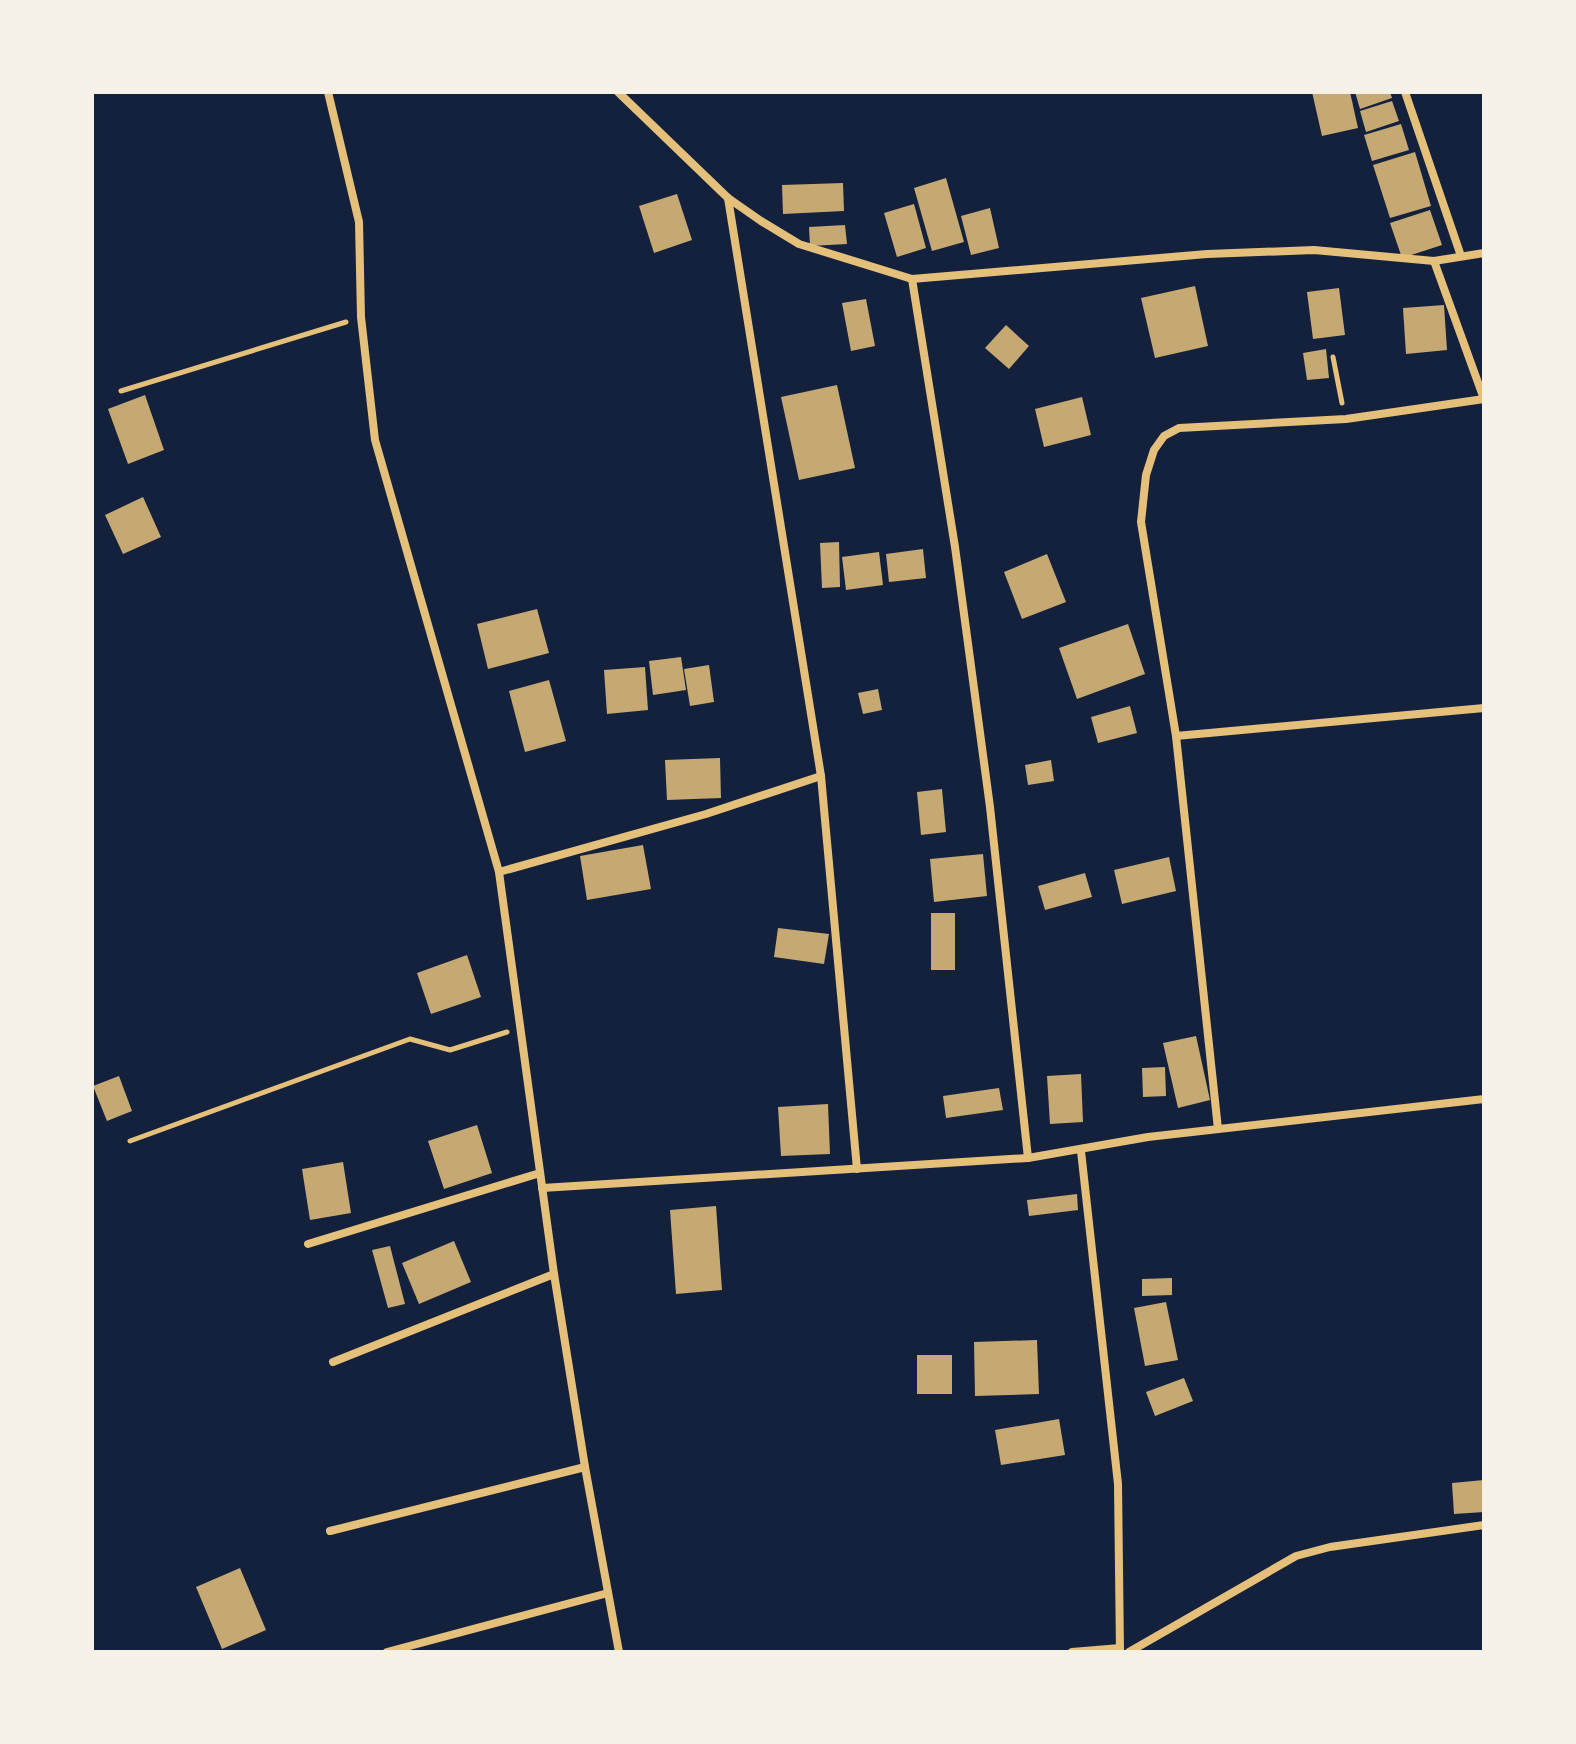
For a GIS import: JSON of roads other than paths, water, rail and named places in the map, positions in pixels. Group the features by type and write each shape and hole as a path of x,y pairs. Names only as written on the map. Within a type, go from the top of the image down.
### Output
{"street":[{"path":"328,92 359,222 361,317 375,440 499,872 554,1274 619,1652"},
{"path":"618,92 728,198 799,244 912,279 1207,254 1314,250 1434,261 1484,253"},
{"path":"1405,92 1461,256"},
{"path":"728,198 821,776 857,1169"},
{"path":"1218,1129 1176,736 1141,522 1146,475 1154,450 1164,436 1179,428 1346,419 1484,399 1434,261"},
{"path":"912,279 955,547 988,792 1028,1158"},
{"path":"1176,736 1484,708"},
{"path":"499,872 706,814 821,776"},
{"path":"542,1188 1028,1158 1148,1137 1484,1099"},
{"path":"1081,1151 1118,1484 1123,1651"},
{"path":"308,1244 540,1173"},
{"path":"333,1362 554,1274"},
{"path":"330,1531 585,1467"},
{"path":"1072,1652 1123,1651 1296,1556 1330,1547 1484,1525"},
{"path":"387,1652 608,1593"}]}
